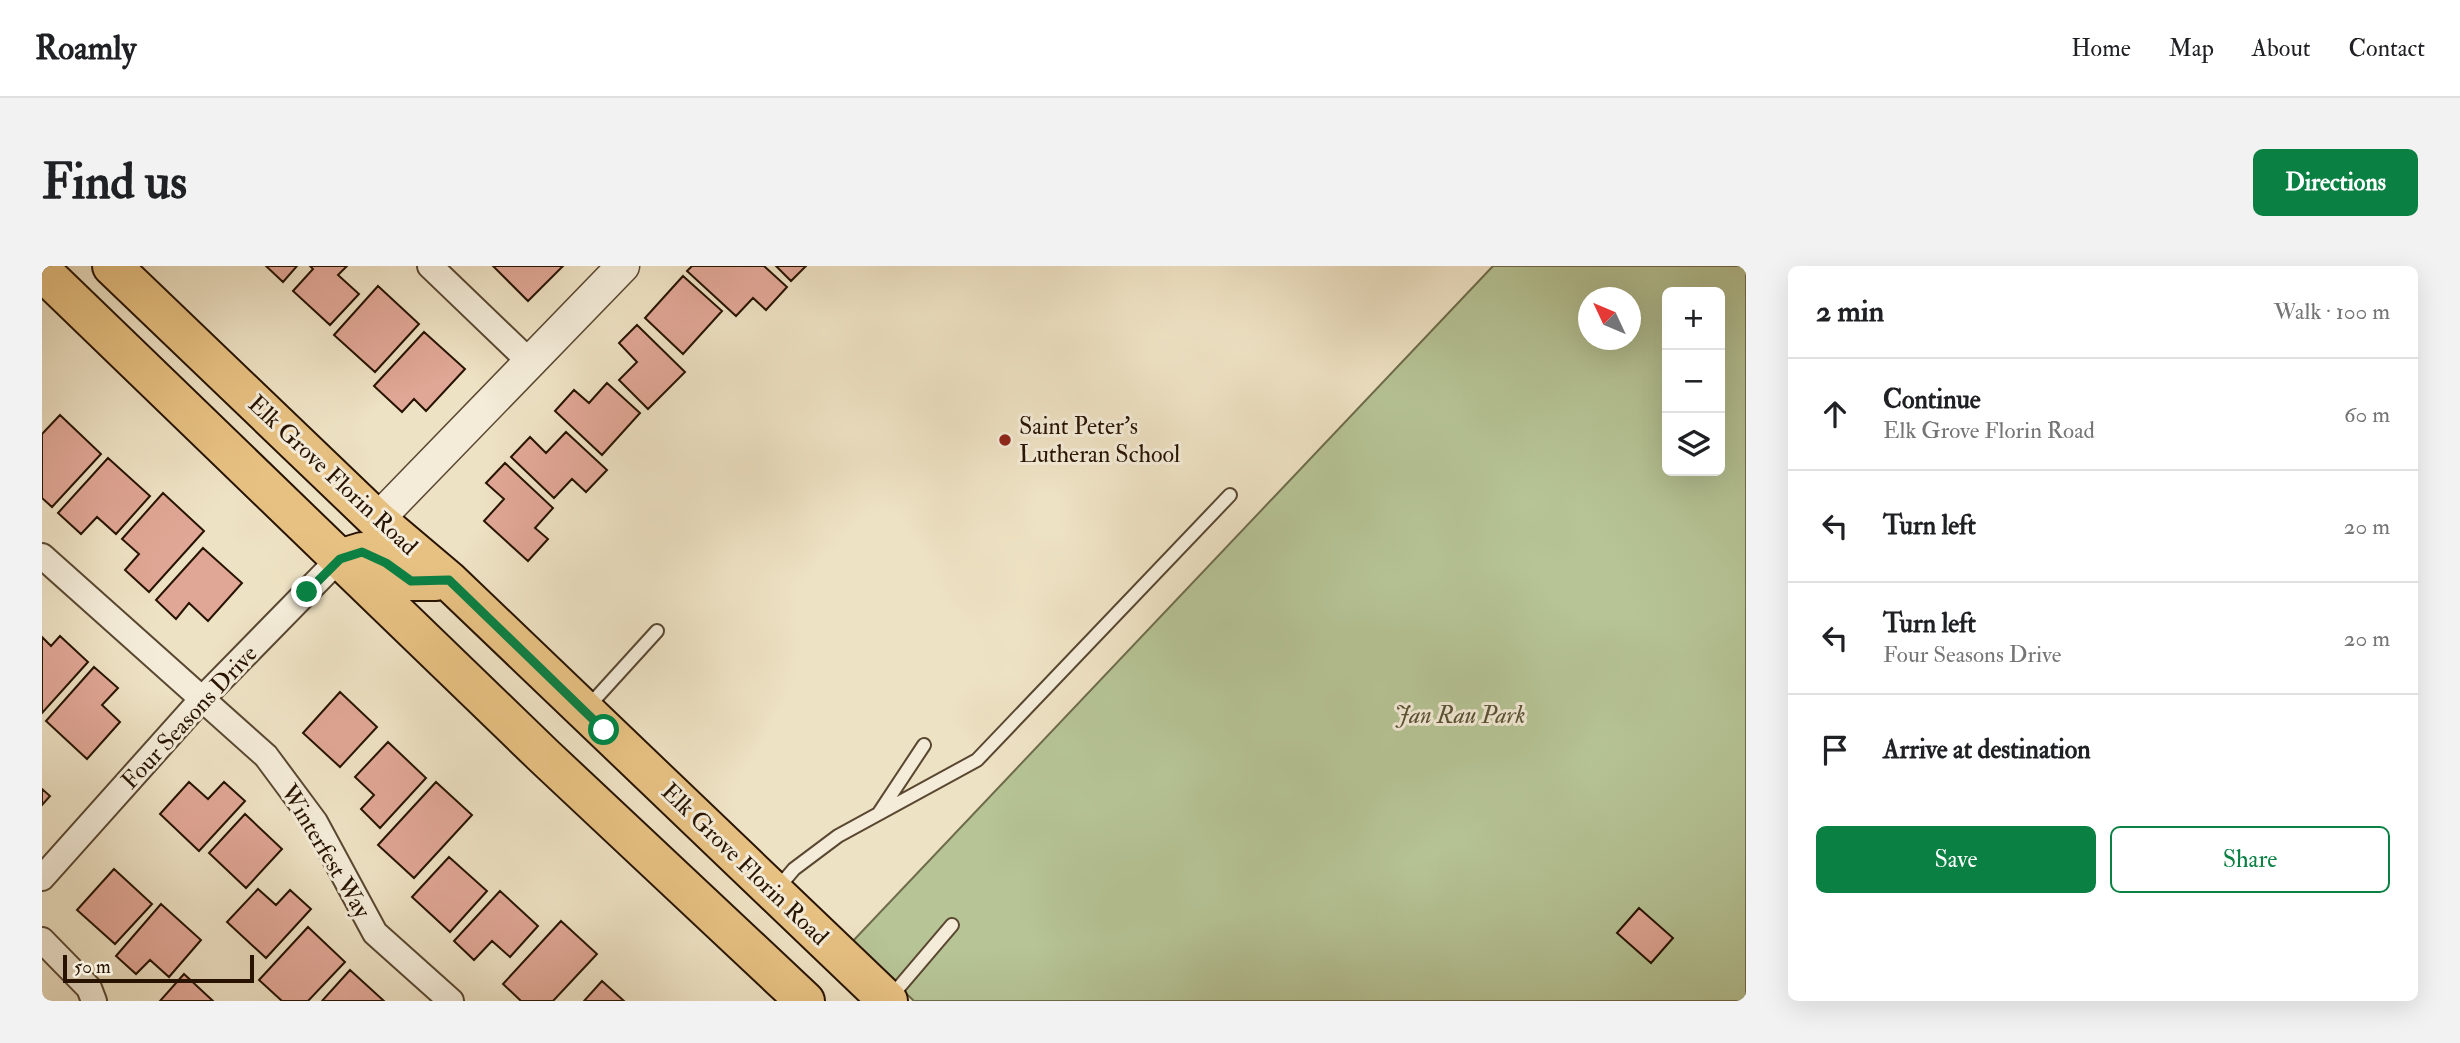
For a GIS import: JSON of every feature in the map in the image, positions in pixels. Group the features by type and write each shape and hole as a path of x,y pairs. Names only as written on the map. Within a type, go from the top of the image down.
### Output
{"main road":[{"name":"Elk Grove Florin Road","path":"112,266 377,520 449,580 888,1000"},
{"path":"42,271 805,1001"},
{"path":"105,332 167,348 322,499 350,520 377,520"},
{"path":"340,559 362,552 386,563 411,581 449,580"}],"street":[{"path":"430,266 531,363"},
{"path":"377,520 623,266"},
{"name":"Winterfest Way","path":"42,556 266,756 315,822 375,933 452,1001"},
{"name":"Four Seasons Drive","path":"42,878 202,699 340,559"},
{"path":"42,940 89,988 94,1001"}],"lane":[{"path":"774,891 794,869 838,836 978,760 1230,495"},
{"path":"584,712 657,631"},
{"path":"877,816 924,745"},
{"path":"888,1000 952,925"}],"green space":[{"name":"Jan Rau Park","path":"1493,266 1746,266 1746,1001 914,1001 852,942"}],"building":[{"path":"266,266 297,266 283,282"},
{"path":"310,266 347,266 338,275 359,294 330,325 293,291 313,269"},
{"path":"493,266 563,266 528,301"},
{"path":"692,266 764,266 787,287 766,310 753,298 736,316 687,271"},
{"path":"776,266 806,266 791,281"},
{"path":"683,276 722,311 683,354 645,318"},
{"path":"378,286 419,324 375,372 334,335"},
{"path":"637,325 685,372 648,409 619,380 637,362 619,343"},
{"path":"424,332 465,369 426,411 414,399 402,412 374,386"},
{"path":"607,383 640,413 602,455 555,411 574,390 589,403"},
{"path":"60,415 101,454 52,507 42,498 42,434"},
{"path":"566,432 607,470 586,492 572,479 554,498 511,457 530,437 546,453"},
{"path":"108,458 150,496 116,534 97,517 81,534 58,513"},
{"path":"505,463 553,508 535,528 548,539 528,561 484,521 504,499 486,483"},
{"path":"163,493 204,531 149,592 125,570 139,554 122,539"},
{"path":"203,548 242,583 208,621 189,603 176,619 156,600"},
{"path":"60,636 88,662 42,713 42,637 51,646"},
{"path":"94,667 118,688 102,705 120,722 87,759 46,721"},
{"path":"340,692 377,727 340,767 303,733"},
{"path":"388,742 426,778 380,828 361,809 374,795 355,777"},
{"path":"189,782 208,799 224,782 245,801 199,851 160,814"},
{"path":"436,782 472,815 414,878 378,845"},
{"path":"42,789 50,796 42,805"},
{"path":"245,814 282,849 246,888 209,853"},
{"path":"449,857 487,891 450,932 412,897"},
{"path":"114,869 152,904 115,944 77,910"},
{"path":"258,889 276,905 290,890 311,909 266,958 227,922"},
{"path":"500,891 538,926 510,957 492,941 474,960 454,941"},
{"path":"161,904 201,940 169,977 150,960 136,974 116,956"},
{"path":"1639,908 1673,938 1651,963 1617,933"},
{"path":"561,921 597,954 553,1001 521,1001 503,984"},
{"path":"308,927 345,962 308,1001 282,1001 259,980"},
{"path":"350,970 384,1001 322,1001"},
{"path":"184,974 213,1001 160,1001"},
{"path":"602,981 624,1001 584,1001"}],"place":[{"name":"Saint Peter's Lutheran School","path":"1005,440"}],"route":[{"path":"307,592 340,559 362,552 386,563 411,581 449,580 604,730"}]}
